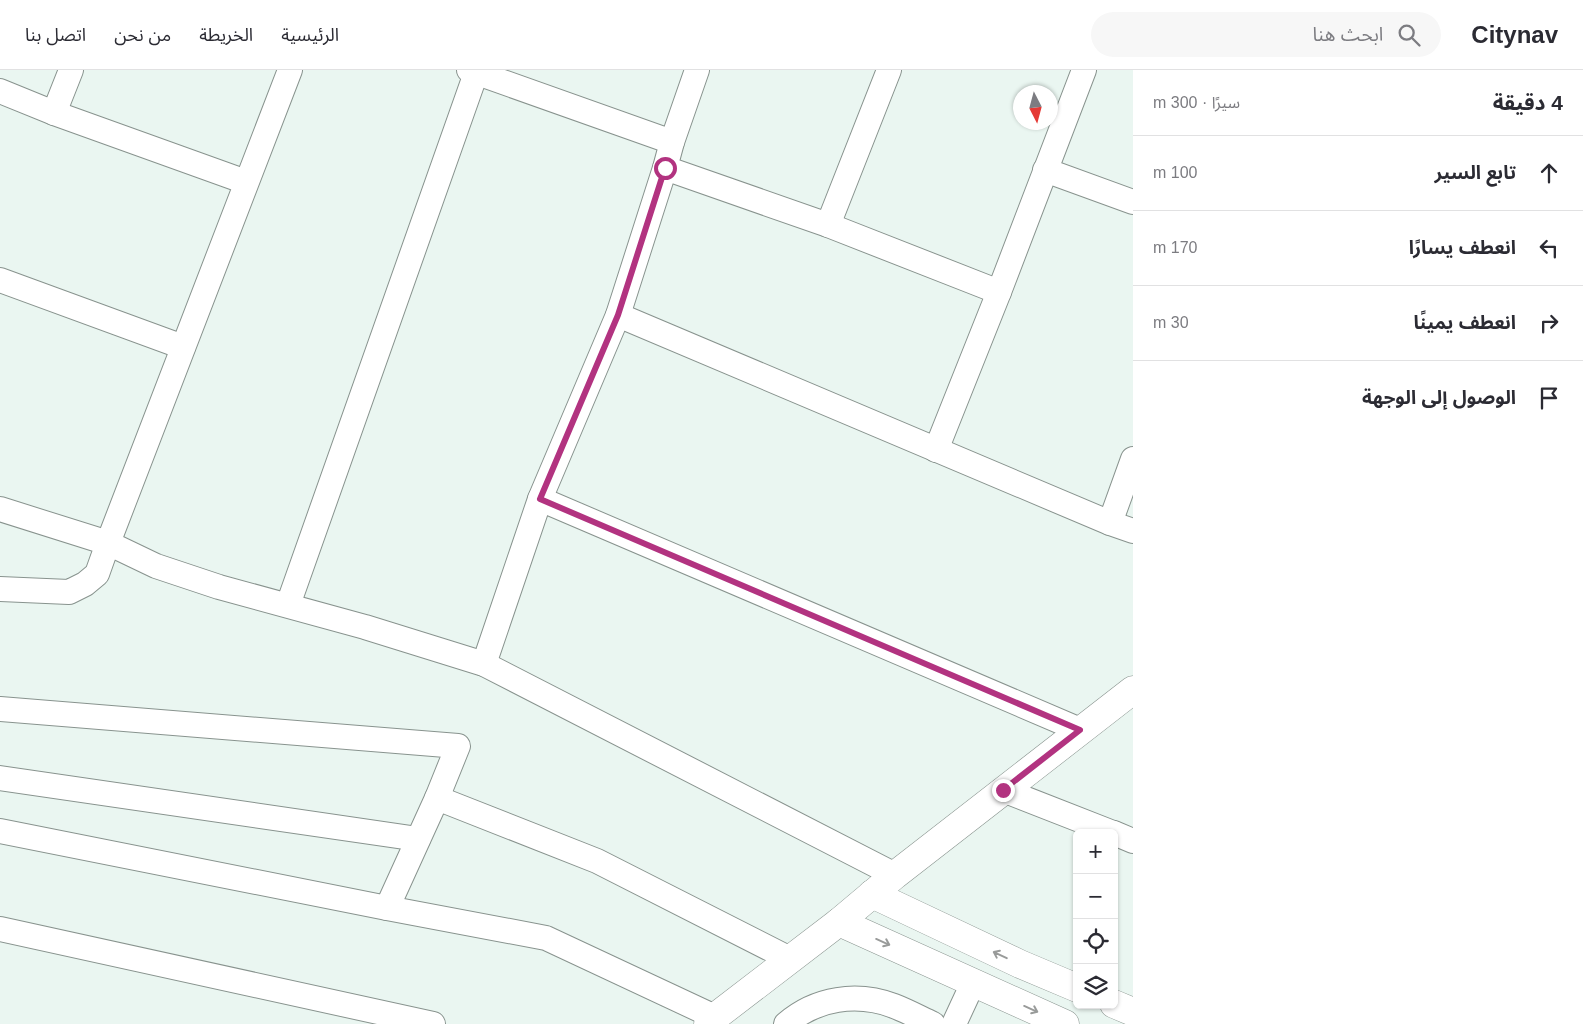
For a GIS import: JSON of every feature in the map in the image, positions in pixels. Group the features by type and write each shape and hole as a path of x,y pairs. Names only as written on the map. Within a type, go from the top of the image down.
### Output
{"street":[{"path":"54,113 71,70"},
{"path":"0,589 69,592 86,584 97,574 290,70"},
{"path":"484,664 540,499 618,315 672,142 697,70"},
{"path":"828,225 889,70"},
{"path":"936,450 1084,70"},
{"path":"288,605 473,71 672,142"},
{"path":"0,91 54,113 246,182"},
{"path":"665,168 828,225 999,292"},
{"path":"1045,170 1133,202"},
{"path":"0,280 183,347"},
{"path":"618,315 1110,523 1133,531"},
{"path":"1110,523 1133,459"},
{"path":"540,499 1080,730"},
{"path":"0,509 108,543 165,569 219,587 365,627 484,664 895,875"},
{"path":"0,831 546,938 711,1020 839,922 895,875 1133,690"},
{"path":"0,709 458,746 437,798 387,908"},
{"path":"0,778 418,839"},
{"path":"1003,790 1104,829"},
{"path":"437,798 597,861 790,959"},
{"path":"1118,835 1133,841"},
{"path":"872,894 1020,964 1073,986"},
{"path":"839,922 1065,1024"},
{"path":"0,928 433,1024"},
{"path":"954,1024 973,983"},
{"path":"786,1024 814,1006 841,998 867,999 893,1006 932,1024"},
{"path":"1118,1006 1133,1012"}],"route":[{"path":"665,168 618,315 540,499 1080,730 1003,790"}]}
